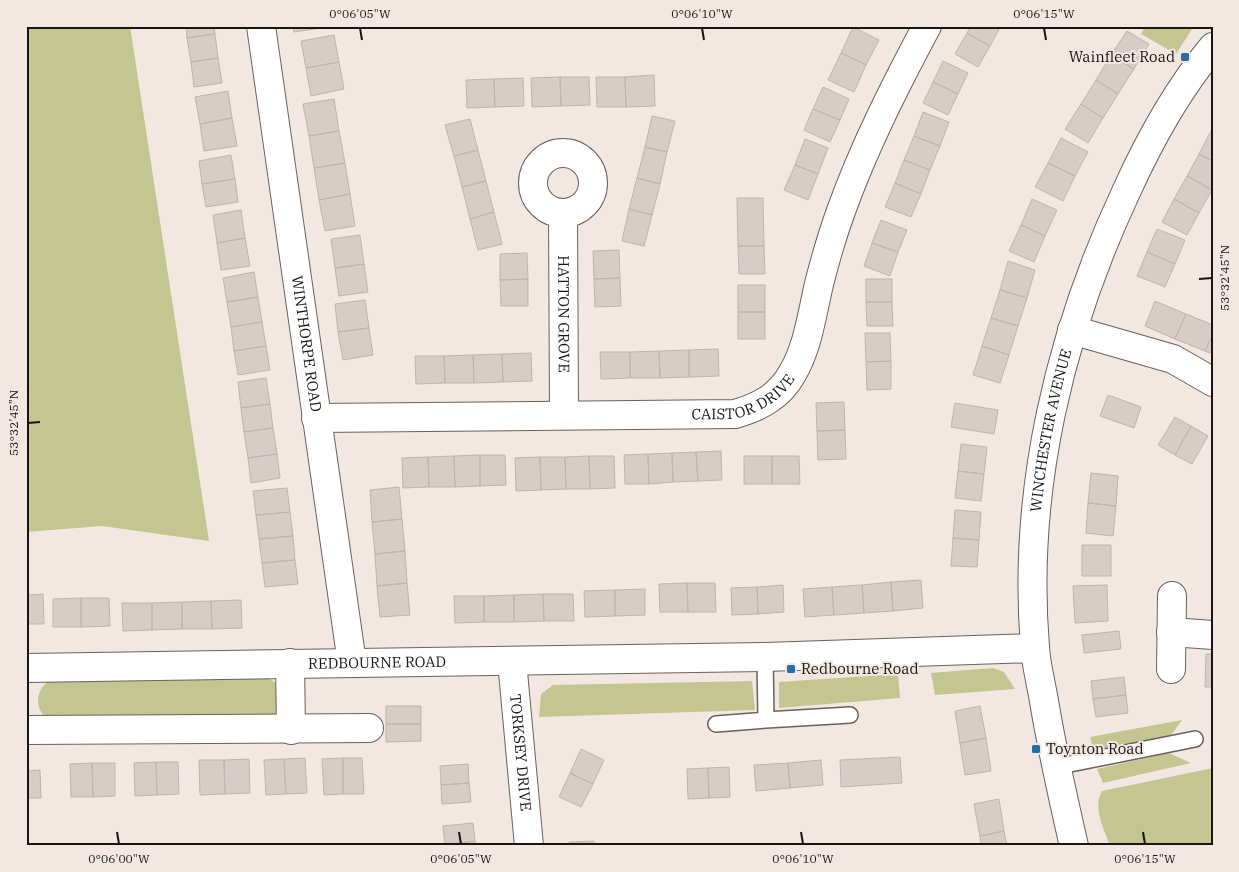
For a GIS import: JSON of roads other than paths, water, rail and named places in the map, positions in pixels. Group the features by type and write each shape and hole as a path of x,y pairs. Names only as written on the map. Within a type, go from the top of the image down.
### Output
{"street":[{"name":"WINTHORPE ROAD","path":"261,26 352,663"},
{"name":"CAISTOR DRIVE","path":"316,418 564,414 735,414 755,408 772,397 783,386 792,374 804,348 820,280 841,211 889,97 927,26"},
{"name":"WINCHESTER AVENUE","path":"1074,846 1055,767 1035,648 1033,573 1036,500 1049,414 1072,330 1103,239 1144,152 1194,70 1213,47"},
{"name":"HATTON GROVE","path":"563,214 564,414"},
{"path":"1072,330 1173,359 1213,382"},
{"path":"1170,669 1172,596"},
{"path":"1171,632 1213,635"},
{"name":"REDBOURNE ROAD","path":"26,668 765,657 1035,648"},
{"name":"TORKSEY DRIVE","path":"512,661 529,846"},
{"name":"REDBOURNE ROAD","path":"290,663 291,730"},
{"path":"26,730 291,730 369,728"}],"lane":[{"path":"765,657 766,720"},
{"path":"716,724 850,715"},
{"path":"1055,767 1195,739"}],"place":[{"name":"Wainfleet Road","path":"1185,57"},
{"name":"Redbourne Road","path":"791,669"},
{"name":"Toynton Road","path":"1036,749"}]}
